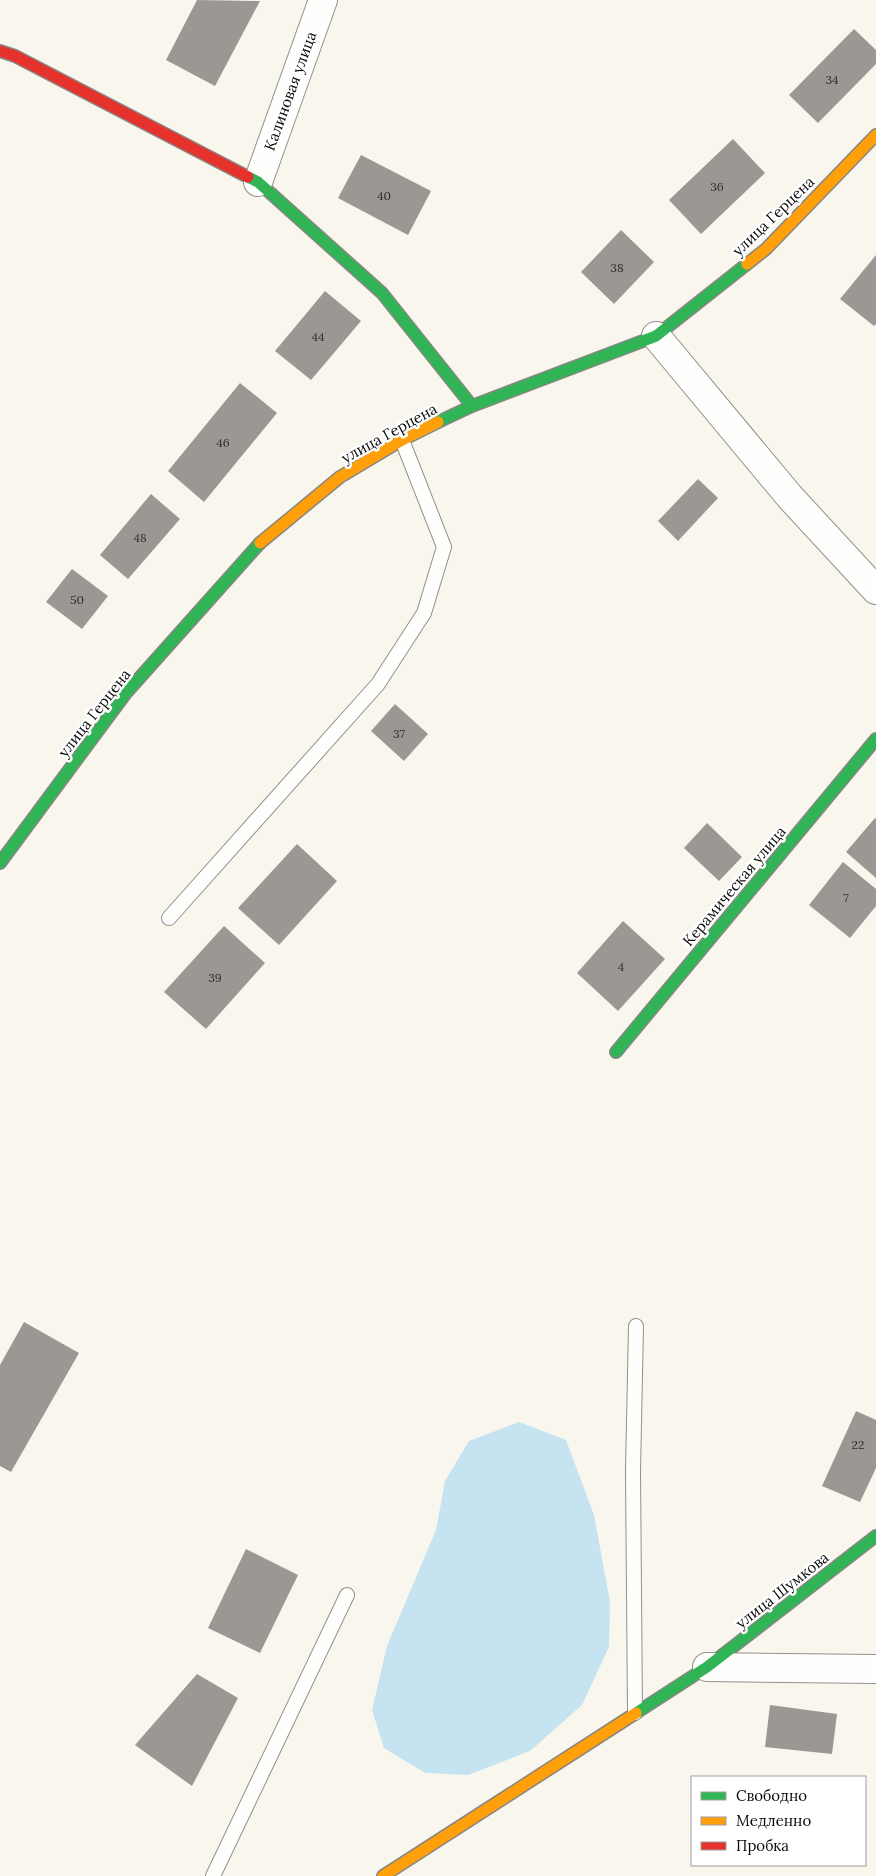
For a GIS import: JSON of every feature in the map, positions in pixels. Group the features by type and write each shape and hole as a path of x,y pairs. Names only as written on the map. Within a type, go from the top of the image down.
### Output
{"street":[{"name":"Калиновая улица","path":"258,182 322,0"},
{"path":"0,51 15,56 258,182 382,293 472,406"},
{"name":"улица Герцена","path":"0,863 126,693 257,546 340,477 402,440 472,406 656,336 766,249 876,135"},
{"path":"656,336 790,497 876,590"},
{"name":"Керамическая улица","path":"616,1052 876,739"},
{"name":"улица Шумкова","path":"383,1876 707,1667 876,1536"},
{"path":"707,1667 876,1669"}],"lane":[{"path":"169,918 378,684 424,613 444,548 402,440"},
{"path":"635,1713 633,1471 636,1326"},
{"path":"213,1876 347,1595"}],"water":[{"path":"519,1422 566,1440 594,1515 610,1602 609,1647 582,1705 530,1751 468,1775 425,1773 384,1748 372,1710 387,1646 436,1530 445,1481 469,1441"}],"building":[{"path":"197,0 260,1 215,86 166,60"},
{"path":"854,29 876,50 876,64 818,123 789,95"},
{"path":"733,139 765,173 701,234 669,200"},
{"path":"361,155 431,191 408,235 338,198"},
{"path":"621,230 654,262 614,304 581,272"},
{"path":"876,255 876,324 874,326 840,299"},
{"path":"325,291 361,321 311,380 275,351"},
{"path":"240,383 277,413 204,502 168,471"},
{"path":"698,479 718,498 678,541 658,521"},
{"path":"151,494 180,519 128,579 100,555"},
{"path":"72,569 108,596 82,629 46,602"},
{"path":"395,704 428,734 404,761 371,731"},
{"path":"876,819 876,878 846,852"},
{"path":"707,823 742,857 719,881 684,848"},
{"path":"297,844 337,881 279,945 238,908"},
{"path":"843,862 876,889 876,906 850,938 809,905"},
{"path":"623,921 665,959 618,1011 577,973"},
{"path":"224,926 265,963 206,1029 164,992"},
{"path":"24,1322 79,1353 11,1472 0,1466 0,1365"},
{"path":"856,1411 876,1420 876,1468 860,1502 822,1486"},
{"path":"246,1549 298,1575 260,1653 208,1628"},
{"path":"197,1674 238,1698 192,1786 135,1745"},
{"path":"770,1705 837,1714 832,1754 765,1747"}],"traffic: fast":[{"path":"248,177 258,182 382,293 472,406"},
{"path":"438,422 472,406 656,336 747,264"},
{"path":"0,863 126,693 260,543"},
{"path":"616,1052 876,739"},
{"path":"636,1713 707,1667 876,1536"}],"traffic: slow":[{"path":"747,264 766,249 876,135"},
{"path":"260,543 340,477 402,440 438,422"},
{"path":"383,1876 636,1713"}],"traffic: jam":[{"path":"0,51 15,56 248,177"}]}
